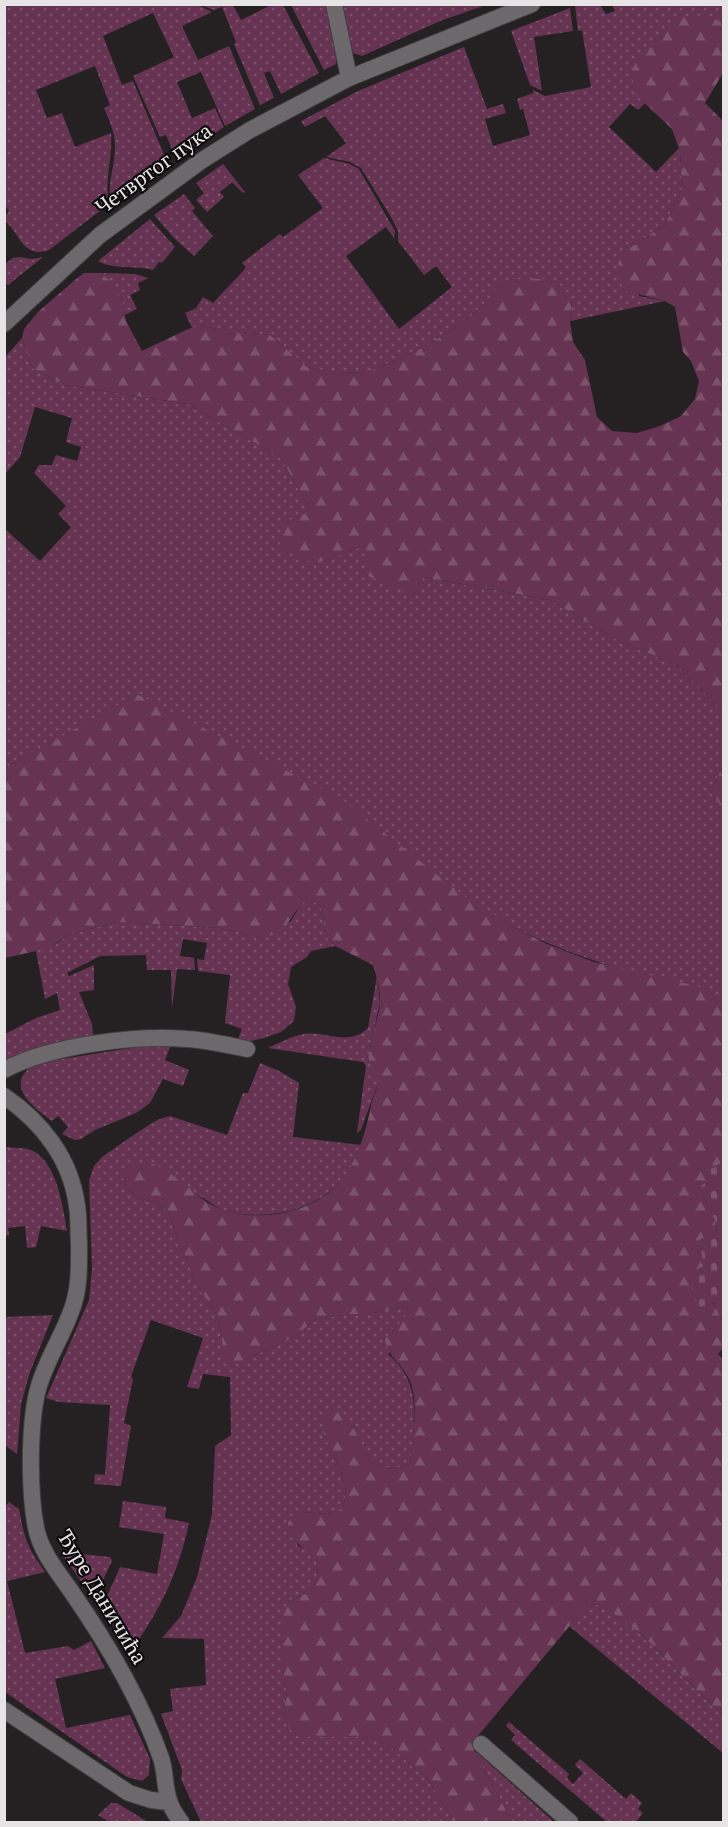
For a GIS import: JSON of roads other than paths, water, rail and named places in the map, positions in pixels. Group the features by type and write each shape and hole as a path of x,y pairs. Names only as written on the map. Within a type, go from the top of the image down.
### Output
{"street":[{"path":"334,4 349,78"},
{"name":"Четвртог пука","path":"7,315 100,235 201,161 250,130 349,78 532,4"},
{"path":"4,1070 29,1059 62,1050 103,1043 188,1039 247,1049"},
{"name":"Ђуре Даничића","path":"4,1096 35,1121 53,1143 65,1162 78,1206 77,1294 38,1390 33,1412 31,1499 37,1531 46,1555 102,1635 126,1679 162,1760 169,1802 181,1822"},
{"path":"4,1710 129,1793 151,1800 169,1802"},
{"path":"481,1744 570,1822"}]}
